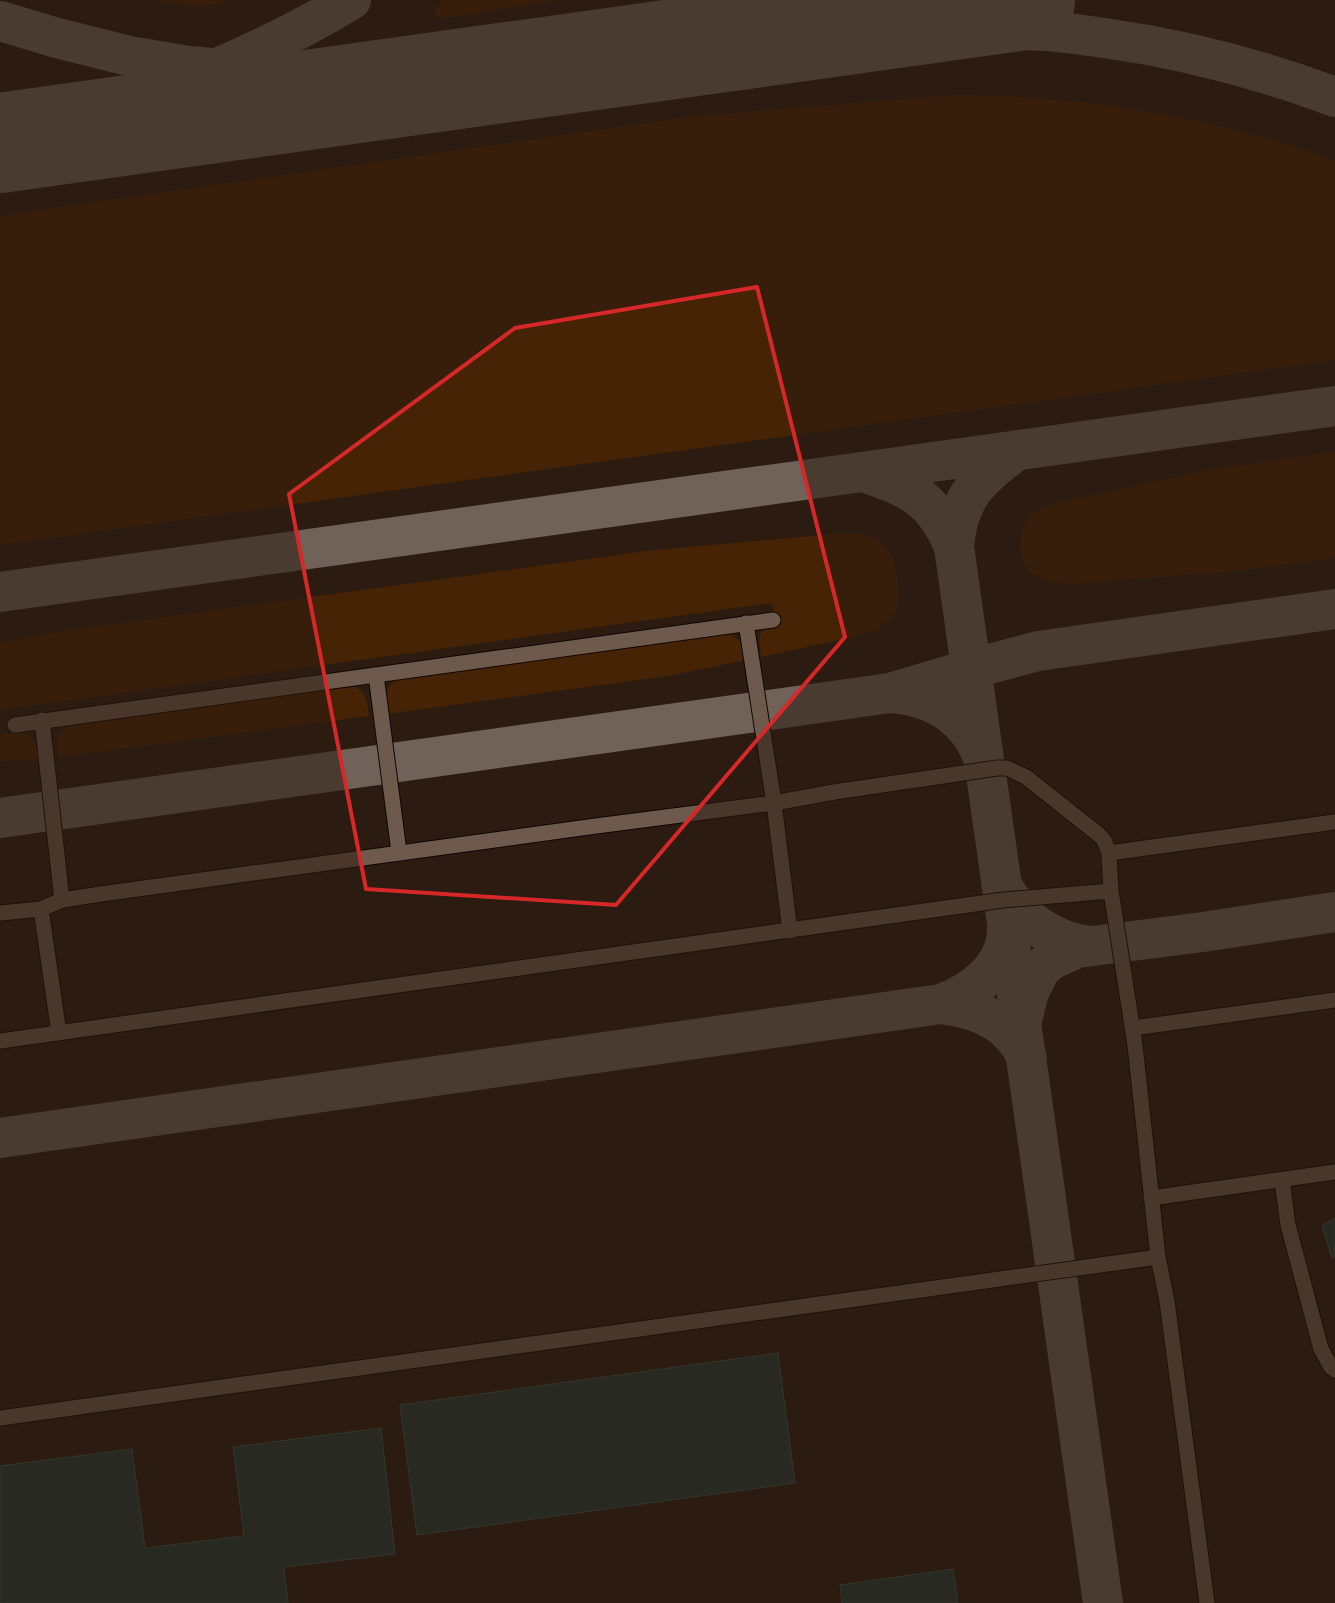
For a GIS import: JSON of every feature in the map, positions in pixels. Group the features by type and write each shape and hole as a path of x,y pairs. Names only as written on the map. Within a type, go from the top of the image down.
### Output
{"lane":[{"path":"15,725 774,620"},
{"path":"746,623 774,804 790,931"},
{"path":"376,675 399,852"},
{"path":"42,720 62,900"},
{"path":"0,913 41,909 62,900 399,852 774,804 834,792 997,768 1007,768 1026,777 1098,834 1104,840 1108,853 1133,1028 1158,1257 1167,1301 1207,1603"},
{"path":"1108,853 1335,822"},
{"path":"0,1041 1003,900 1112,891"},
{"path":"41,909 59,1033"},
{"path":"1133,1028 1335,1000"},
{"path":"1151,1198 1335,1172"},
{"path":"1282,1180 1288,1225 1321,1349 1326,1360 1335,1370"},
{"path":"0,1418 1158,1257"}],"highlighted area":[{"path":"757,287 845,637 616,905 366,889 289,494 515,328"}],"shaded area":[{"path":"155,0 228,0 201,6"},
{"path":"444,0 559,0 438,18 435,14 436,7"},
{"path":"953,95 1050,99 1147,111 1242,132 1289,145 1335,161 1335,360 0,545 0,216 695,116"},
{"path":"1335,452 1335,558 1227,572 1066,584 1053,583 1041,579 1027,569 1023,562 1020,545 1023,528 1032,515 1047,506 1213,469"},
{"path":"848,533 876,539 883,544 892,557 897,576 898,598 897,607 890,620 874,631 863,635 761,657 759,640 761,632 775,626 772,603 0,710 0,643 49,633 653,550"},
{"path":"722,634 732,635 741,642 746,660 668,676 387,714 387,690 397,679"},
{"path":"351,686 363,693 367,701 369,716 59,757 58,738 62,731 71,725"},
{"path":"0,726 1,735 17,733 28,735 32,738 36,743 39,759 0,761"}],"building":[{"path":"1335,1218 1335,1258 1332,1258 1322,1226"},
{"path":"778,1353 795,1483 417,1535 400,1405"},
{"path":"381,1428 395,1554 284,1567 288,1603 0,1603 0,1466 132,1449 145,1548 244,1536 233,1447"},
{"path":"953,1569 958,1603 842,1603 840,1585"}],"taxiway":[{"path":"0,140 91,114 181,83 267,45 310,24 351,0"},
{"path":"711,42 741,25 766,0"},
{"path":"867,0 894,9 926,15"},
{"path":"0,21 129,56 189,66 336,79 438,77 511,72"},
{"path":"700,46 872,31 958,29 1052,31 1192,54 1250,69 1335,97"},
{"path":"0,592 1335,406"},
{"path":"1017,450 981,480 972,491 960,515 954,547 1103,1603"},
{"path":"863,472 895,484 919,497 938,517 954,547"},
{"path":"0,818 890,693 1038,651 1335,609"},
{"path":"890,693 919,698 945,710 966,728 981,753"},
{"path":"1001,883 1017,907 1037,926 1062,939 1090,946"},
{"path":"1022,1020 1029,992 1041,968 1053,959 1077,948 1203,932 1335,912"},
{"path":"0,1138 941,1004 965,993 995,966 1006,942 1007,928"},
{"path":"941,1004 980,1013 1003,1026 1013,1035 1027,1059"}],"runway":[{"path":"0,143 1025,0"}]}
